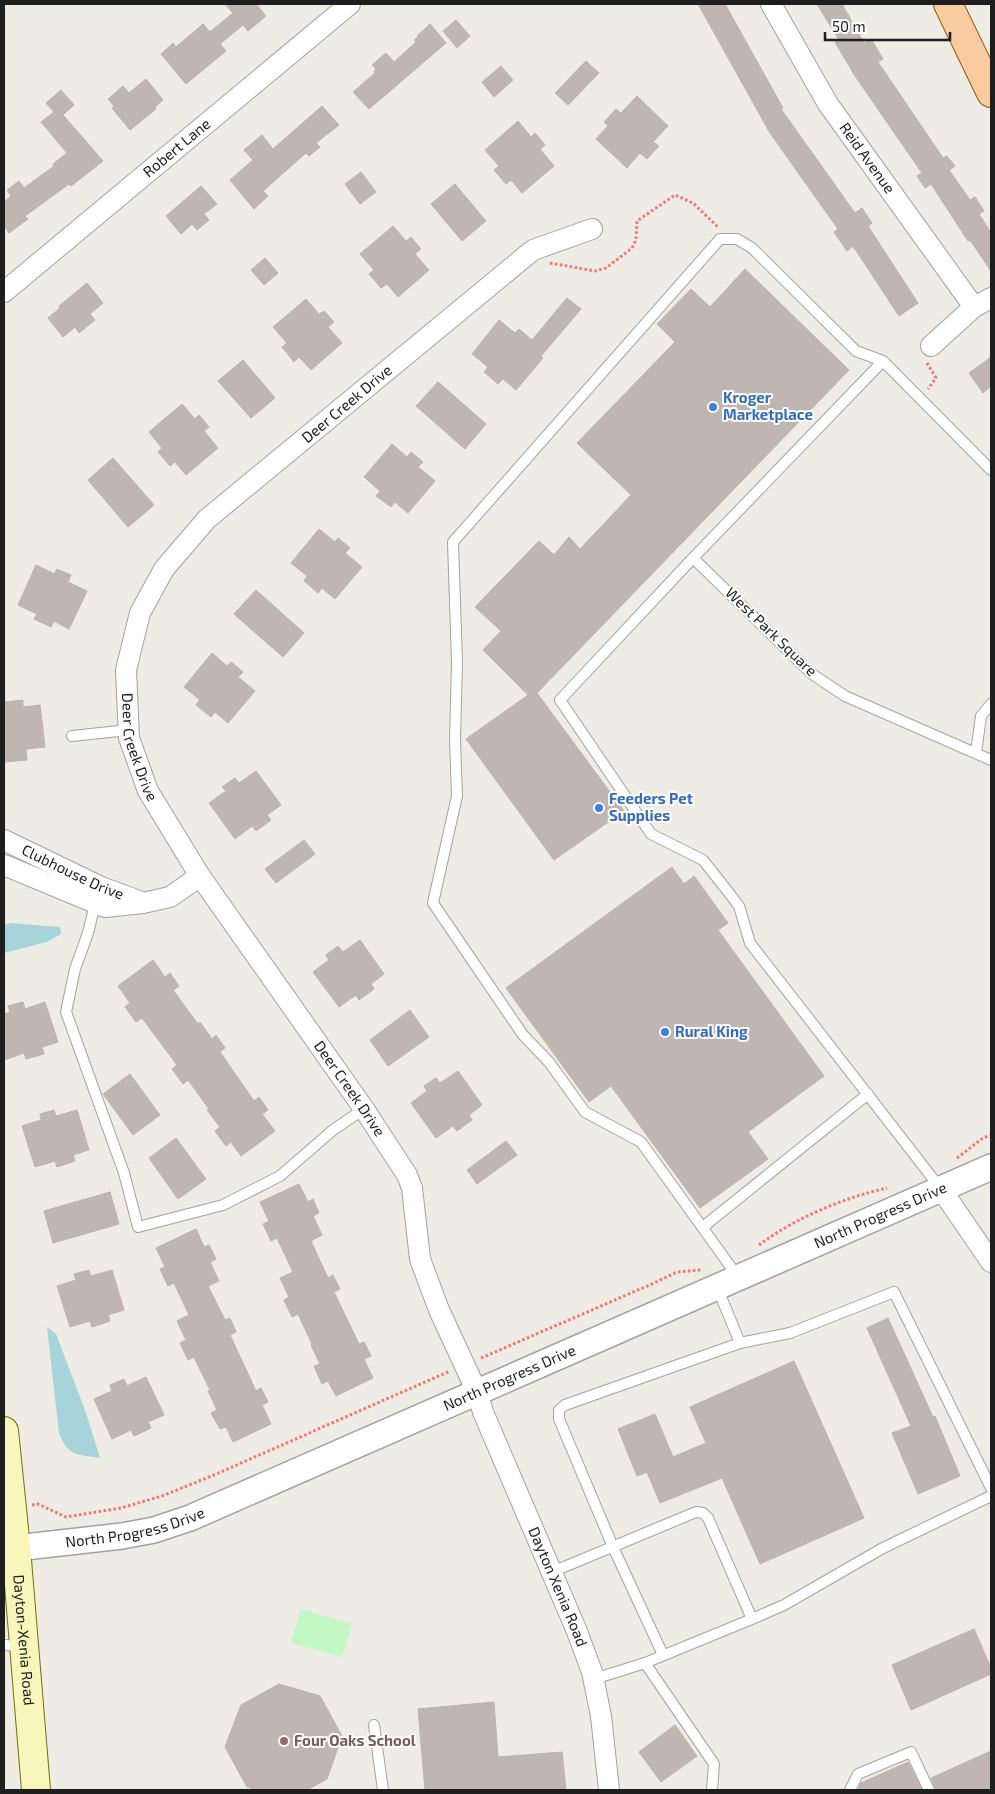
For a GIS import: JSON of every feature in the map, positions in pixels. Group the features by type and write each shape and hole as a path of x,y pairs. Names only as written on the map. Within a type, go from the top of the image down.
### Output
{"main road":[{"path":"948,4 991,93"},
{"name":"Dayton-Xenia Road","path":"4,1431 16,1548 13,1645 36,1790"}],"street":[{"name":"Robert Lane","path":"4,292 350,4"},
{"name":"Reid Avenue","path":"771,4 828,104 982,302"},
{"name":"Deer Creek Drive","path":"477,1392 439,1310 420,1259 412,1188 407,1176 364,1109 200,876 148,790 129,738 126,670 140,613 164,569 207,519 534,250 592,229"},
{"path":"931,346 982,302"},
{"name":"Clubhouse Drive","path":"4,840 98,895 105,907 143,903 170,897 200,876"},
{"name":"Clubhouse Drive","path":"4,864 98,895"},
{"name":"North Progress Drive","path":"16,1548 122,1536 154,1530 190,1518 477,1392 934,1180 991,1167"},
{"path":"934,1180 991,1262"},
{"name":"Dayton Xenia Road","path":"477,1392 576,1629 594,1679 601,1716 609,1790"}],"lane":[{"path":"740,1343 728,1276 702,1227 641,1142 585,1112 549,1062 523,1035 432,903 457,796 455,740 457,662 453,542 720,239 737,239 752,248 856,351 883,361 991,470"},
{"path":"883,361 693,558 560,700 651,834 703,860 730,893 739,906 750,943 934,1180"},
{"name":"West Park Square","path":"693,558 812,674 845,696 991,760"},
{"path":"976,753 981,716 991,704"},
{"path":"72,736 128,730"},
{"path":"98,895 88,934 75,969 66,1012 124,1173 138,1227 223,1205 280,1176 333,1130 364,1109"},
{"path":"702,1227 868,1094"},
{"path":"663,1655 613,1547 559,1419 559,1410 565,1404 740,1343 790,1333 894,1292 991,1488"},
{"path":"594,1679 645,1663 784,1605 883,1548 991,1496"},
{"path":"552,1572 696,1512 703,1513 708,1518 752,1618"},
{"path":"645,1663 714,1764 712,1790"},
{"path":"374,1725 383,1790"},
{"path":"850,1790 858,1774 911,1752 929,1790"}],"path":[{"path":"549,263 595,271 606,268 632,248 636,240 637,221 675,195 693,203 722,231 720,239"},
{"path":"920,399 936,378 923,357 931,346"},
{"path":"934,1180 952,1162 983,1138 991,1135"},
{"path":"756,1247 804,1217 869,1192 894,1187"},
{"path":"12,1506 38,1504 66,1517 121,1508 162,1496 678,1272 709,1270 728,1276"}],"green space":[{"path":"301,1609 352,1624 342,1657 291,1643"}],"water":[{"path":"11,923 60,927 61,934 47,942 4,953 4,925"},
{"path":"47,1327 56,1334 86,1413 100,1458 74,1453 66,1446 59,1433"}],"building":[{"path":"225,4 256,4 266,16 248,31 243,25 220,44 226,51 186,84 161,54 173,43 176,47 203,24 210,32 233,13"},
{"path":"698,4 725,4 783,108 781,109 855,213 862,208 872,223 868,226 918,303 899,316 853,246 847,251 834,232 838,229 770,133"},
{"path":"817,4 842,4 864,43 871,39 883,59 878,62 943,158 947,156 955,166 949,170 970,200 975,197 984,211 979,214 991,233 991,271 970,240 968,241 931,184 925,188 917,176 922,173 855,76 835,42 839,40"},
{"path":"456,20 470,36 457,48 443,31"},
{"path":"430,24 446,43 369,109 353,92 375,73 376,69 372,65 386,53 394,62 416,42 414,40 417,36"},
{"path":"586,61 599,73 568,105 555,93"},
{"path":"501,66 513,80 494,97 482,82"},
{"path":"146,79 163,100 155,107 156,109 130,130 112,108 114,106 108,99 123,86 129,93"},
{"path":"61,90 74,105 63,115 103,161 71,186 69,184 25,216 28,219 9,233 4,225 4,202 11,196 7,190 19,181 24,188 54,166 53,164 67,153 41,122 54,112 46,103"},
{"path":"637,96 668,126 653,142 659,146 647,159 640,153 627,168 596,139 608,126 604,122 616,109 621,113"},
{"path":"322,106 339,125 316,143 320,147 309,156 306,153 263,191 268,196 254,209 230,180 253,160 244,150 262,135 273,149"},
{"path":"518,121 531,137 535,133 545,145 540,149 554,166 522,193 511,180 506,184 494,170 499,166 485,150"},
{"path":"361,172 376,192 360,204 345,184"},
{"path":"455,184 486,221 462,241 431,204"},
{"path":"201,186 217,204 204,214 209,220 197,230 192,224 181,234 166,216"},
{"path":"393,226 406,241 411,237 421,249 415,254 429,270 398,297 387,284 381,288 369,274 374,270 360,254"},
{"path":"265,258 278,273 264,285 251,270"},
{"path":"745,269 849,370 537,693 624,811 554,860 466,739 528,695 483,650 501,631 475,607 539,541 554,555 569,537 580,549 631,495 577,443 675,342 657,324 691,289 710,307"},
{"path":"87,283 103,303 90,314 95,320 79,333 75,327 63,337 48,318 60,308 59,306"},
{"path":"567,298 581,309 541,356 543,358 516,390 503,379 498,384 484,372 488,367 472,354 499,320 515,333 519,329 532,340"},
{"path":"306,299 319,314 324,311 334,322 328,327 342,343 311,370 299,357 294,362 282,347 287,343 273,327"},
{"path":"991,357 991,386 983,393 969,373"},
{"path":"243,360 275,398 251,418 218,381"},
{"path":"438,382 486,424 465,449 416,406"},
{"path":"182,404 195,419 199,415 209,427 204,431 218,448 186,475 175,462 170,466 158,452 162,448 149,432"},
{"path":"392,444 407,457 411,452 423,462 418,467 435,481 408,513 395,502 391,507 376,496 380,491 364,477"},
{"path":"113,458 154,505 128,527 88,480"},
{"path":"319,529 335,542 338,538 350,548 345,553 362,567 335,599 322,588 318,593 304,581 307,576 291,563"},
{"path":"36,565 54,574 57,569 71,575 68,582 87,591 69,629 54,621 51,627 34,619 37,614 18,605"},
{"path":"256,590 304,633 283,657 234,614"},
{"path":"212,653 227,666 231,662 243,672 238,677 255,691 228,723 215,712 211,717 196,705 200,700 184,687"},
{"path":"23,700 23,707 40,705 45,747 26,749 27,760 4,762 4,702"},
{"path":"256,771 281,805 267,815 271,820 256,831 252,826 235,839 209,803 226,791 222,787 235,778 239,783"},
{"path":"304,840 315,854 276,883 265,869"},
{"name":"Rural King","path":"672,867 684,884 694,876 728,923 718,930 824,1076 748,1132 768,1159 700,1208 611,1086 589,1102 506,988"},
{"path":"360,940 384,974 371,984 374,989 359,1000 356,995 339,1007 313,972 329,960 326,955 338,946 343,952"},
{"path":"153,960 165,977 170,973 179,986 173,990 198,1024 200,1022 212,1039 216,1035 225,1048 220,1052 254,1101 259,1097 268,1110 262,1114 275,1131 241,1156 231,1142 226,1146 215,1131 220,1127 207,1110 209,1109 188,1080 183,1084 172,1069 177,1065 142,1018 136,1022 125,1007 130,1003 118,986"},
{"path":"23,1002 25,1009 45,1002 58,1042 42,1047 44,1054 26,1059 24,1053 4,1060 4,1014 10,1012 8,1006"},
{"path":"410,1010 429,1037 388,1066 370,1040"},
{"path":"458,1071 482,1105 469,1115 472,1120 457,1131 453,1126 436,1138 411,1103 427,1091 424,1086 436,1078 440,1083"},
{"path":"130,1074 160,1115 133,1135 103,1094"},
{"path":"54,1110 56,1116 77,1110 89,1150 73,1155 75,1161 57,1167 55,1161 35,1167 22,1126 41,1120 40,1114"},
{"path":"176,1138 206,1179 178,1199 149,1158"},
{"path":"506,1141 517,1155 477,1184 467,1170"},
{"path":"299,1184 308,1202 313,1199 319,1213 313,1216 322,1235 311,1241 328,1278 333,1275 340,1289 334,1292 359,1344 364,1342 371,1356 364,1359 373,1378 336,1396 328,1381 322,1384 314,1366 320,1364 312,1344 298,1314 292,1317 284,1300 289,1297 280,1278 293,1272 277,1238 271,1241 263,1224 269,1221 260,1202"},
{"path":"110,1192 119,1224 53,1243 44,1211"},
{"path":"196,1229 204,1247 209,1245 216,1259 210,1262 219,1281 208,1286 225,1320 230,1318 236,1332 230,1335 256,1391 261,1388 268,1402 262,1405 271,1424 233,1442 226,1427 220,1429 211,1413 217,1410 208,1391 210,1390 194,1357 188,1360 180,1343 186,1340 177,1321 189,1315 174,1283 168,1286 160,1269 165,1267 156,1248"},
{"path":"89,1270 91,1276 112,1270 124,1310 108,1315 110,1321 92,1327 90,1321 70,1327 57,1286 76,1280 74,1274"},
{"path":"888,1318 933,1417 935,1416 960,1476 918,1494 892,1433 911,1426 867,1328"},
{"path":"794,1361 864,1518 760,1564 722,1478 660,1503 647,1472 637,1476 618,1429 655,1414 673,1457 706,1443 690,1407"},
{"path":"146,1377 164,1415 148,1422 151,1428 134,1436 131,1430 112,1439 94,1399 112,1391 110,1385 124,1379 127,1386"},
{"path":"974,1629 991,1668 991,1674 911,1710 892,1665"},
{"name":"Four Oaks School","path":"279,1684 320,1696 342,1736 327,1779 307,1790 256,1790 247,1787 225,1747 241,1705"},
{"path":"494,1702 498,1757 562,1752 566,1790 425,1790 418,1709"},
{"path":"675,1725 697,1756 661,1782 639,1752"},
{"path":"991,1751 991,1790 936,1790 931,1778"},
{"path":"908,1762 922,1790 858,1790 861,1783"}],"place":[{"name":"Kroger Marketplace","path":"713,407"},
{"name":"Feeders Pet Supplies","path":"599,808"},
{"name":"Rural King","path":"665,1032"},
{"name":"Four Oaks School","path":"284,1741"}]}
